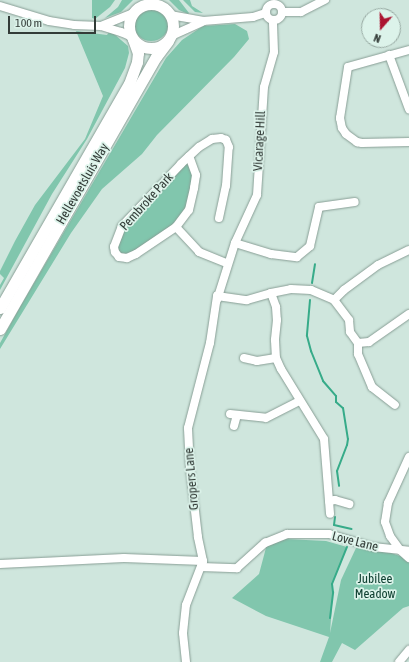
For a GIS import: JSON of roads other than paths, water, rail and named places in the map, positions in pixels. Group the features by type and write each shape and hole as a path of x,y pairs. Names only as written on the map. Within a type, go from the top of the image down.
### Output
{"highway":[{"path":"162,0 169,14 173,24 169,39 158,47 153,48 142,46 133,38 130,23 139,6 149,4 155,5 169,14"},
{"name":"Hellevoetsluis Way","path":"0,308 129,84 137,62 138,53 133,38"},
{"name":"Hellevoetsluis Way","path":"0,329 156,57 169,39"}],"street":[{"path":"282,12 301,12 325,0"},
{"path":"265,14 268,6 275,2 281,8 282,12"},
{"path":"0,6 49,21 74,25 101,26 121,32 133,38"},
{"path":"101,26 139,6"},
{"path":"265,14 268,18 273,20 278,19 282,12"},
{"path":"169,14 203,21 253,17 265,14"},
{"name":"Vicarage Hill","path":"217,296 235,243 257,195 264,87 274,52 273,20"},
{"path":"169,39 203,21"},
{"path":"409,50 348,67 340,118 340,124 346,134 362,143 409,142"},
{"path":"389,55 409,109"},
{"name":"Pembroke Park","path":"189,156 196,175 194,188 189,210 176,227 132,256 127,258 119,257 115,252 114,247 116,237 122,226 189,156 212,139 221,138 226,140 229,147 226,186 219,218"},
{"path":"235,243 271,254 297,257 310,246 319,207 355,202"},
{"path":"176,227 199,252 229,260"},
{"path":"334,300 344,290 378,265 409,250"},
{"path":"214,315 217,296 247,300 291,289 311,290 334,300 349,320 350,332 358,343 358,354 372,387 395,405"},
{"path":"271,293 277,314 275,340 276,358 281,369 324,439 330,514"},
{"name":"Gropers Lane","path":"202,564 191,475 188,428 210,343 217,296"},
{"path":"358,343 369,342 409,314"},
{"path":"248,356 257,361 276,358"},
{"path":"234,426 234,414 266,418 300,401"},
{"path":"409,457 388,503 385,522 390,536 400,550 409,558"},
{"path":"329,500 349,504"},
{"name":"Love Lane","path":"0,564 124,558 237,568 265,543 287,534 330,534 373,547 409,551"},
{"path":"186,662 183,633 186,605 196,576 202,564"},
{"path":"400,662 409,650"}],"waterway":[{"path":"312,283 315,264"},
{"path":"310,300 307,336 311,351 323,381 336,396 336,402 343,408 348,439 337,471 339,486"},
{"path":"335,517 334,525 352,529"},
{"path":"330,618 333,592 332,584 347,547"}],"park label":[{"name":"Jubilee Meadow","path":"375,588"}]}
